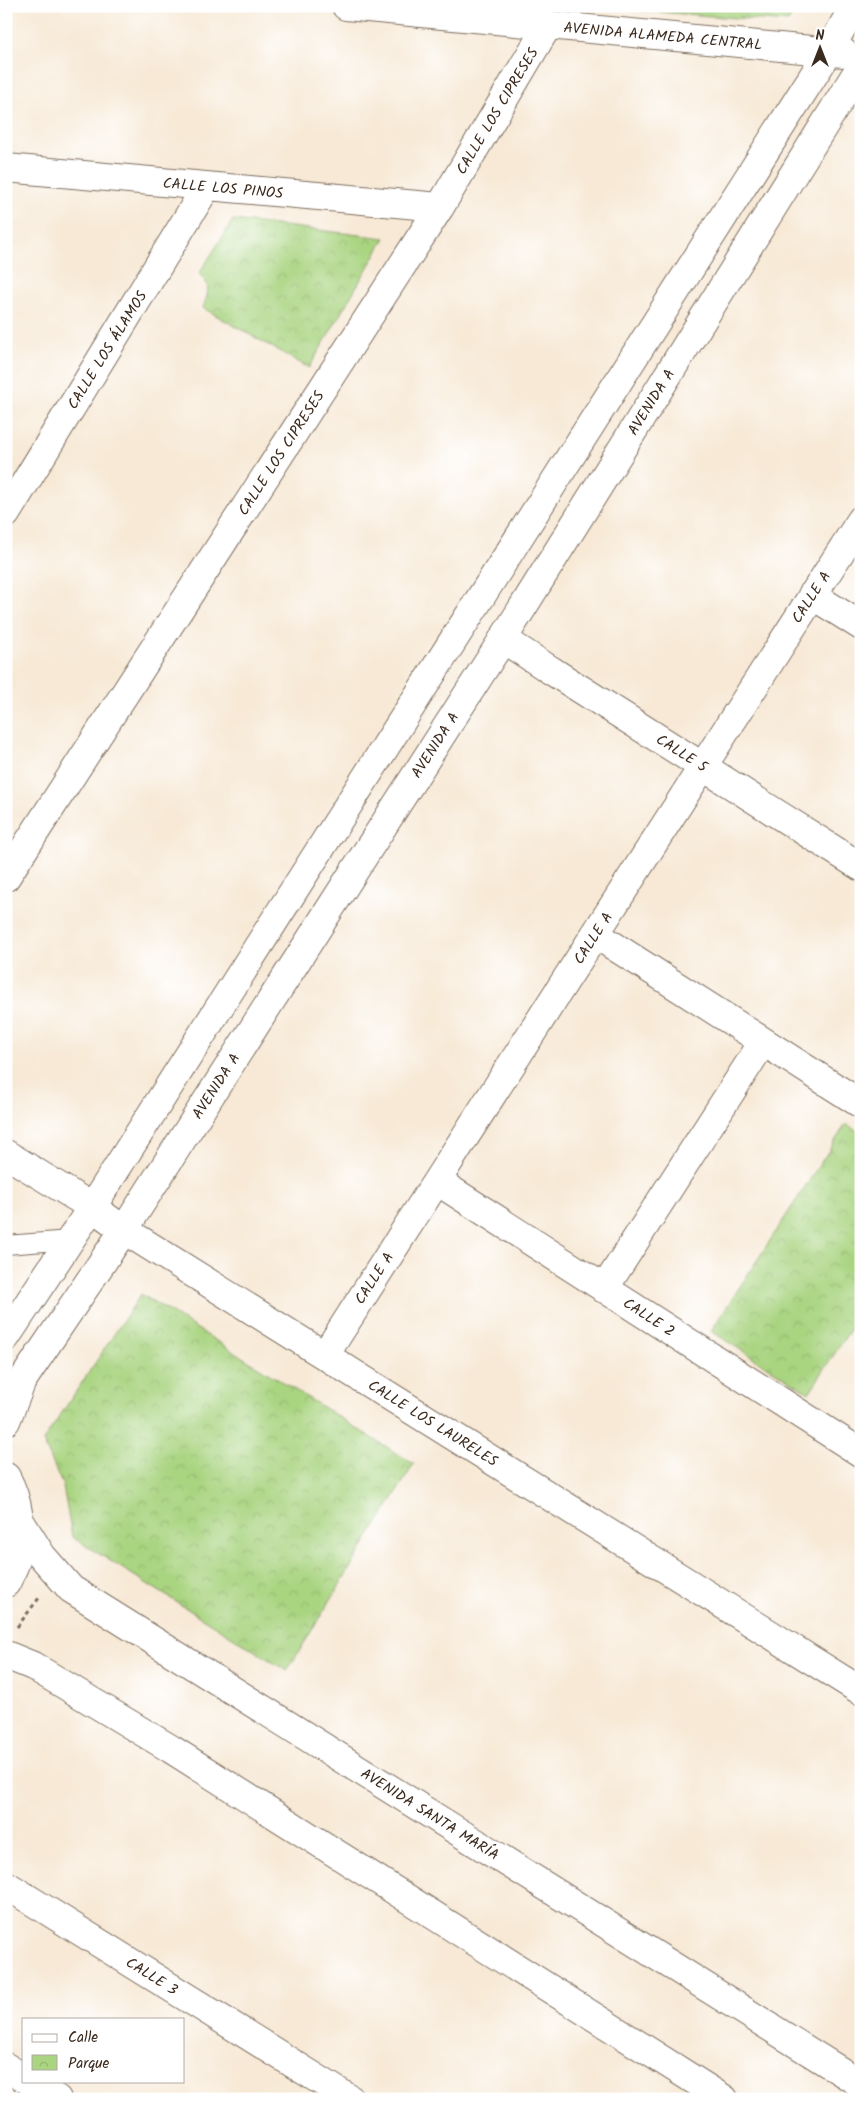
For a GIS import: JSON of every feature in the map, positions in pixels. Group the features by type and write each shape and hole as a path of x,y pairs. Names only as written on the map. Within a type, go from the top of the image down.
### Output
{"street":[{"name":"AVENIDA ALAMEDA CENTRAL","path":"346,6 861,54"},
{"path":"6,1337 92,1207 829,51 854,6"},
{"name":"CALLE LOS CIPRESES","path":"6,877 440,207 548,25"},
{"name":"AVENIDA A","path":"6,1421 22,1381 124,1230 503,639 861,66"},
{"name":"CALLE LOS PINOS","path":"6,168 440,207"},
{"name":"CALLE LOS ÁLAMOS","path":"6,514 207,186"},
{"name":"CALLE A","path":"325,1355 861,520"},
{"path":"812,595 861,626"},
{"name":"CALLE 5","path":"503,639 861,866"},
{"path":"595,934 861,1104"},
{"path":"604,1289 763,1042"},
{"name":"CALLE LOS LAURELES","path":"6,1154 92,1207 124,1230 861,1691"},
{"name":"CALLE 2","path":"437,1181 861,1453"},
{"path":"6,1476 13,1490 20,1521 17,1558 6,1583"},
{"name":"AVENIDA SANTA MARÍA","path":"20,1521 42,1556 71,1589 861,2084"},
{"path":"9,1644 33,1666 162,1744 724,2099"},
{"name":"CALLE 3","path":"6,1885 350,2099"},
{"path":"6,2067 22,2077"},
{"path":"31,2082 57,2099"}],"lane":[{"path":"6,1245 70,1240"}],"path":[{"path":"9,1644 57,1572"}],"green space":[{"path":"580,6 797,6 788,22"},
{"path":"233,220 385,238 309,368 203,308 208,290 206,282 199,274"},
{"path":"846,1124 861,1133 861,1313 809,1393 711,1331"},
{"path":"141,1294 414,1464 287,1671 72,1537 63,1486 43,1441"}]}
